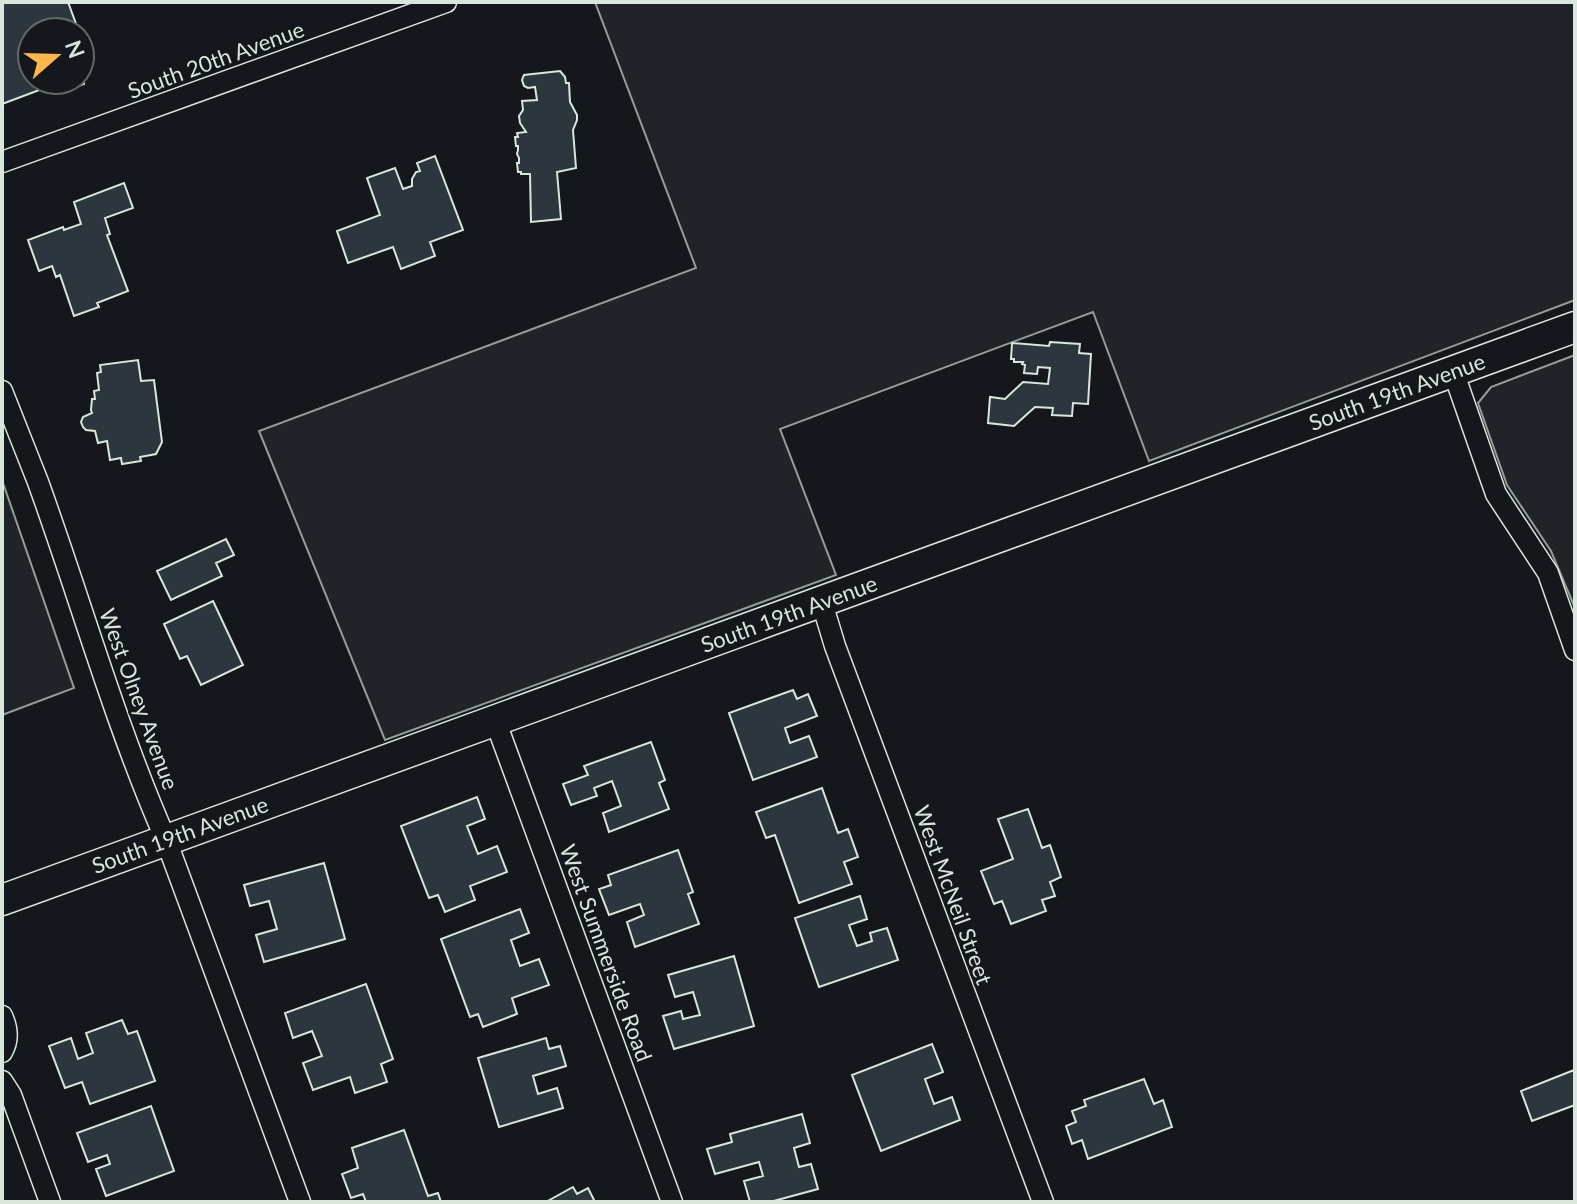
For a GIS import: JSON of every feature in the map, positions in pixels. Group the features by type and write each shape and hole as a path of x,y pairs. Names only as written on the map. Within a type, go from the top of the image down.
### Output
{"street":[{"name":"South 20th Avenue","path":"2,162 446,2"},
{"name":"South 19th Avenue","path":"2,900 1575,327"},
{"path":"1453,371 1496,494 1548,573 1575,650"},
{"name":"West Olney Avenue","path":"2,391 38,483 144,788 300,1202"},
{"name":"West McNeil Street","path":"822,603 1043,1202"},
{"name":"West Summerside Road","path":"495,720 672,1202"},
{"path":"2,1016 8,1032 2,1052"},
{"path":"2,1081 11,1095 50,1202"}],"shaded area":[{"path":"595,2 1575,2 1575,300 1149,461 1093,312 780,429 836,575 385,740 259,431 696,268"},
{"path":"1575,355 1575,608 1551,551 1507,485 1478,403 1491,387"},
{"path":"2,480 74,688 2,715"}],"building":[{"path":"2,2 68,2 73,16 16,16 16,96 23,96 2,104"},
{"path":"560,71 569,83 570,102 577,115 573,130 576,168 557,172 561,219 531,222 530,174 518,172 515,137 518,137 517,133 526,132 519,116 523,110 522,101 537,100 535,87 524,86 522,80 524,75"},
{"path":"435,156 463,230 430,242 435,256 401,269 393,247 348,263 337,231 380,215 367,178 395,168 403,189 412,186 412,179 420,171 417,163"},
{"path":"124,183 133,208 105,218 110,234 107,235 128,291 74,316 60,275 56,277 52,266 39,271 28,240 81,224 74,202"},
{"path":"1050,342 1080,344 1079,353 1091,354 1088,404 1073,403 1072,416 1052,415 1053,408 1035,407 1014,426 988,423 990,397 1005,399 1023,382 1048,384 1050,368 1038,367 1037,374 1024,373 1023,362 1011,359 1012,343 1049,346"},
{"path":"138,360 141,381 154,380 162,442 156,454 140,457 141,461 122,464 121,458 110,460 107,441 98,443 95,431 86,430 81,422 83,417 92,413 94,391 99,390 97,373 101,372 100,365"},
{"path":"226,539 234,555 216,563 222,576 171,600 157,571"},
{"path":"213,601 243,665 201,685 187,656 180,659 164,624"},
{"path":"793,690 797,699 808,694 817,716 785,728 790,743 809,736 817,757 753,780 729,713"},
{"path":"651,742 665,780 659,783 669,809 609,832 603,813 621,806 612,781 594,788 597,796 571,805 563,784 588,775 584,766"},
{"path":"822,788 838,833 848,829 858,857 844,862 852,884 799,903 775,835 766,838 756,812"},
{"path":"477,797 485,819 467,826 478,854 497,846 507,872 470,886 475,900 445,912 438,895 429,898 401,826"},
{"path":"1028,809 1042,848 1050,845 1061,877 1050,882 1055,896 1042,900 1046,911 1011,924 1002,901 994,904 981,871 1013,859 998,819"},
{"path":"678,850 693,892 688,894 699,924 635,947 627,922 644,915 640,904 609,915 599,889 611,885 608,875"},
{"path":"324,863 345,939 264,962 256,935 277,929 269,901 250,906 244,885"},
{"path":"860,896 867,919 849,925 857,946 872,941 870,933 887,928 898,960 819,987 795,918"},
{"path":"520,909 529,933 511,940 520,966 539,959 549,985 512,998 517,1014 483,1027 478,1014 470,1017 441,939"},
{"path":"734,956 754,1026 674,1049 663,1016 681,1011 683,1019 700,1015 693,992 675,997 668,975"},
{"path":"366,984 393,1059 381,1064 387,1082 355,1093 350,1077 313,1090 303,1063 322,1056 312,1031 293,1038 285,1013"},
{"path":"122,1020 128,1034 137,1031 155,1081 90,1104 82,1082 65,1088 49,1046 71,1038 78,1059 93,1053 86,1033"},
{"path":"546,1038 549,1049 560,1046 566,1066 533,1076 538,1094 557,1088 563,1108 499,1127 478,1058"},
{"path":"932,1044 943,1072 925,1079 934,1104 952,1097 960,1120 881,1151 852,1075"},
{"path":"1574,1070 1575,1105 1532,1121 1521,1091"},
{"path":"1144,1079 1154,1104 1163,1100 1172,1127 1088,1159 1082,1140 1072,1144 1066,1126 1076,1122 1072,1111 1086,1106 1084,1100"},
{"path":"151,1106 174,1171 106,1196 96,1169 110,1164 107,1155 88,1162 77,1133"},
{"path":"802,1114 810,1143 794,1148 799,1167 811,1164 818,1189 770,1202 750,1202 744,1181 763,1176 759,1162 715,1174 707,1149 732,1142 730,1134"},
{"path":"404,1130 428,1196 438,1193 441,1202 366,1202 363,1194 351,1198 342,1174 358,1168 352,1148"},
{"path":"573,1187 577,1194 588,1188 595,1202 546,1202"}]}
